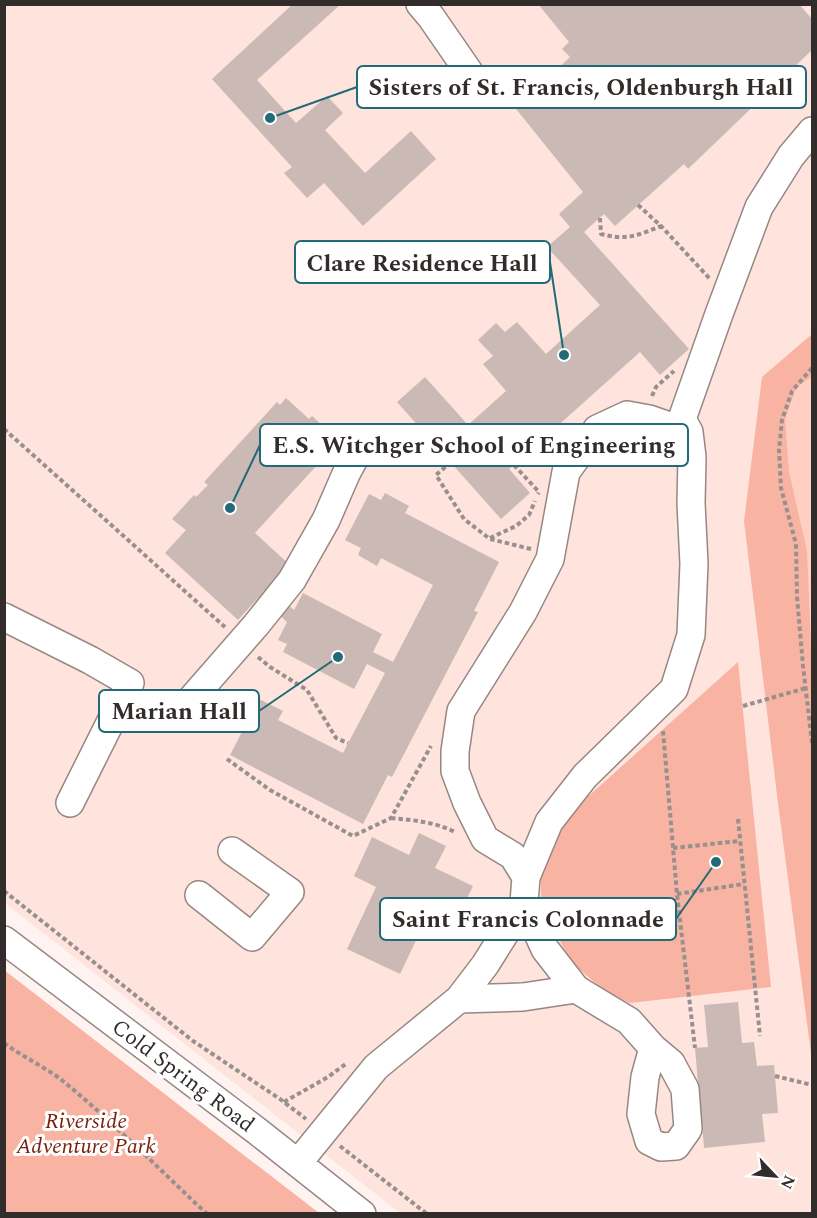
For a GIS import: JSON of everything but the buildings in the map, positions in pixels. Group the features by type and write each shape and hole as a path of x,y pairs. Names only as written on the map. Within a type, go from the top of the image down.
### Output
{"street":[{"path":"420,4 469,72"},
{"path":"526,877 513,856 485,838 467,803 455,771 455,751 461,711 523,612 550,559 566,472 597,429 627,415 649,419 675,428 682,419 759,207 791,156 813,131"},
{"path":"298,1163 376,1067 459,999 485,965 524,903 526,877 549,822 585,776 674,689 691,635 694,564 691,503 692,457 689,432 682,419"},
{"path":"181,711 256,626 292,580 327,520 346,474 362,444 378,444"},
{"path":"4,617 90,660 130,683 69,803"},
{"path":"199,895 252,937 290,892 232,851"},
{"path":"524,903 546,949 576,989 629,1021 653,1048"},
{"name":"Cold Spring Road","path":"4,940 362,1214"},
{"path":"459,999 523,997 576,989"}],"path":[{"path":"638,205 661,226 716,286"},
{"path":"600,218 601,234 612,237 634,237 661,226"},
{"path":"648,405 656,387 682,364"},
{"path":"813,368 792,391 782,420 779,450 781,488 796,544 797,597 813,743"},
{"path":"4,429 227,628"},
{"path":"451,462 436,475 464,519 490,539 541,552"},
{"path":"490,539 516,526 529,515 539,492 514,465"},
{"path":"257,656 307,690 336,738 348,744"},
{"path":"743,706 806,688"},
{"path":"660,703 677,894 695,1048"},
{"path":"227,759 270,790 353,836 391,818 436,736"},
{"path":"738,819 760,1036"},
{"path":"673,848 740,841"},
{"path":"677,894 744,884"},
{"path":"4,891 193,1041 280,1099 427,1214"},
{"path":"4,1043 60,1079 102,1115 207,1214"},
{"path":"775,1076 813,1085"}],"shaded area":[{"path":"4,5 812,5 812,334 762,377 812,1060 812,1213 400,1213 5,903"},
{"path":"812,376 812,672 807,551 789,472 785,419 796,388"}],"green space":[{"path":"812,334 812,1061 744,521 762,377"},
{"path":"738,662 771,987 630,1003 607,993 572,963 541,906 541,874 563,819"},
{"name":"Riverside Adventure Park","path":"4,970 319,1213 5,1213"}],"place":[{"name":"Sisters of St. Francis, Oldenburgh Hall","path":"270,118"},
{"name":"Clare Residence Hall","path":"564,355"},
{"name":"E.S. Witchger School of Engineering","path":"230,508"},
{"name":"Marian Hall","path":"338,657"},
{"name":"Saint Francis Colonnade","path":"716,862"}]}
